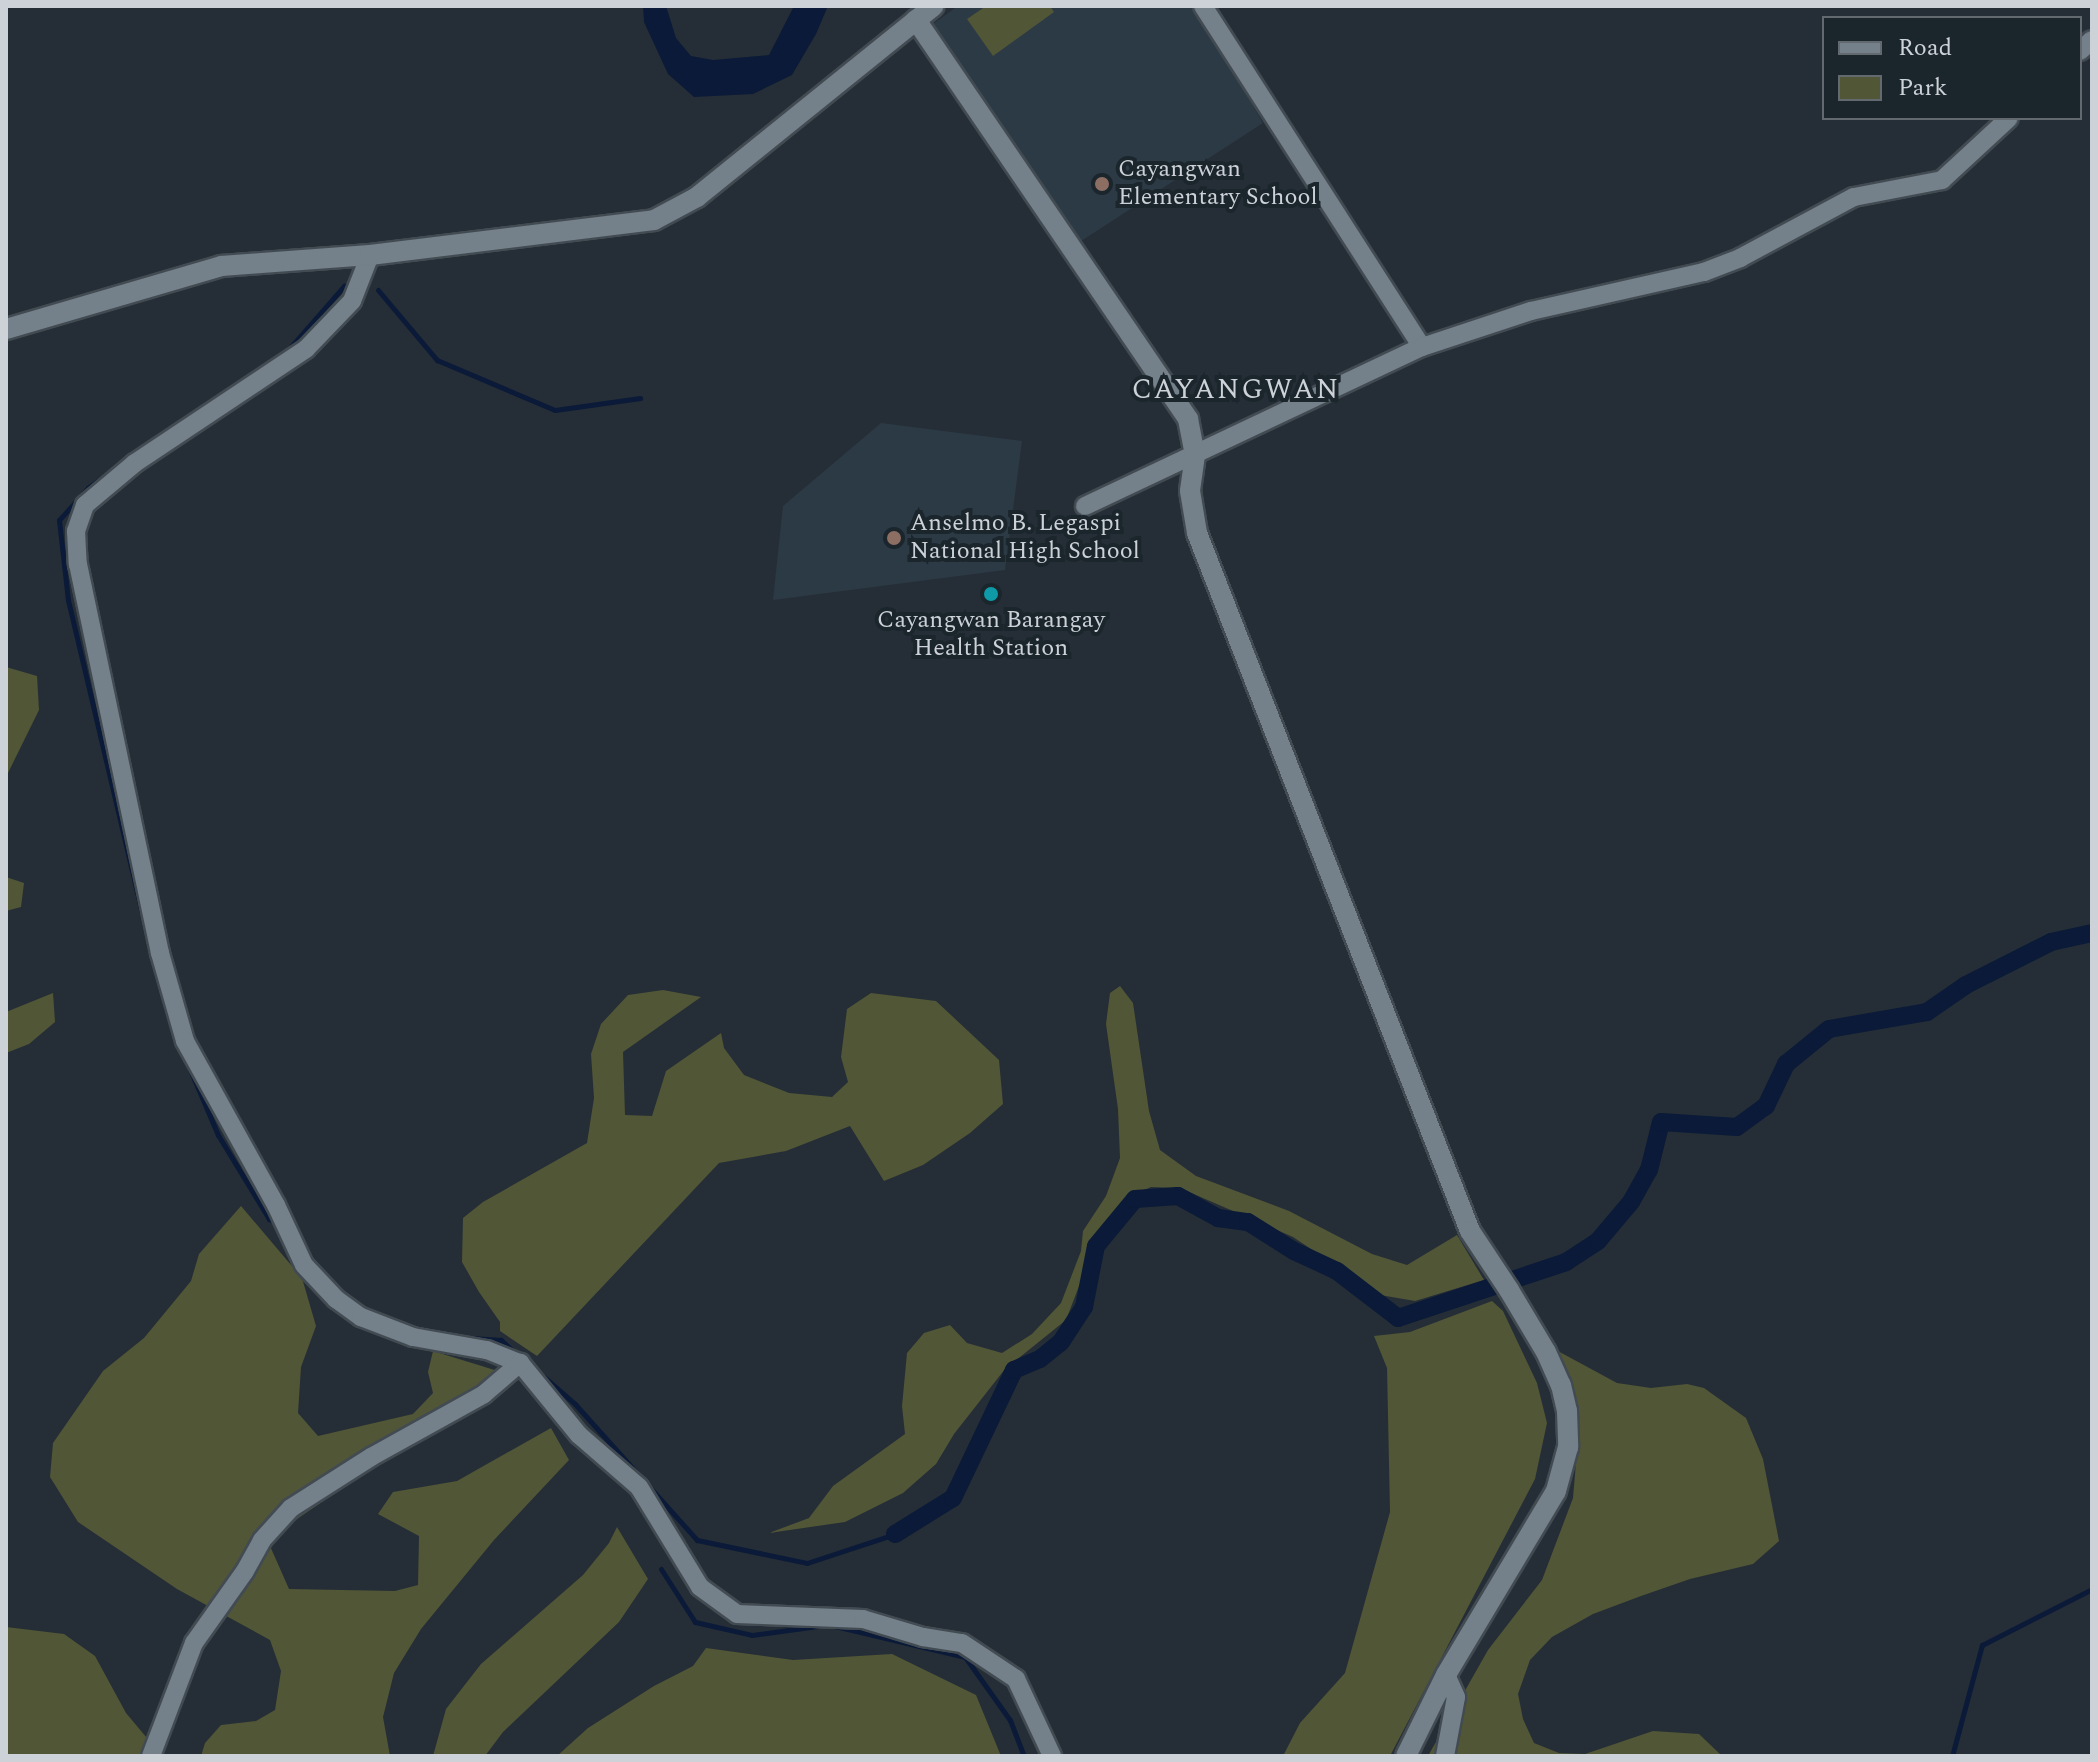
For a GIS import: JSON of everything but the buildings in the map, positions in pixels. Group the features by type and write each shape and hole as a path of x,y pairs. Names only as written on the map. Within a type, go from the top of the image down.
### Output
{"street":[{"path":"6,329 221,266 370,255 654,220 697,197 934,6"},
{"path":"1203,6 1422,347"},
{"path":"916,20 1188,419 1195,455 1190,491 1197,533 1470,1231 1546,1352 1561,1385 1567,1411 1568,1447 1556,1491 1446,1675 1406,1756"},
{"path":"1085,506 1422,347 1531,311 1704,272 1740,258 1854,197 1942,180 2007,120"},
{"path":"370,255 352,301 306,349 135,463 85,505 76,531 78,564 160,953 185,1041 276,1205 304,1265 336,1299 361,1317 413,1337 487,1350 520,1363 579,1435 639,1487 700,1587 737,1614 863,1619 923,1637 962,1643 1016,1679 1052,1756"},
{"path":"151,1756 194,1643 245,1571 262,1540 291,1508 371,1457 484,1394 520,1363"},
{"path":"1445,1756 1456,1697 1446,1675"}],"shaded area":[{"name":"Cayangwan Elementary School","path":"958,6 1194,6 1263,123 1075,245 930,26"},
{"name":"Anselmo B. Legaspi National High School","path":"881,423 1022,441 1005,570 773,600 783,506"}],"green space":[{"path":"986,6 1050,6 1054,12 993,56 967,19"},
{"path":"6,667 37,676 39,710 6,777"},
{"path":"6,877 24,883 21,907 6,911"},
{"path":"1120,986 1133,1003 1149,1111 1160,1150 1196,1176 1289,1211 1372,1254 1407,1265 1457,1235 1484,1280 1415,1301 1380,1295 1293,1237 1180,1188 1151,1187 1130,1196 1101,1229 1066,1320 1005,1369 954,1434 936,1464 903,1493 845,1522 769,1533 809,1518 833,1486 905,1434 902,1406 907,1353 924,1333 950,1325 967,1343 1002,1353 1032,1334 1061,1303 1081,1251 1083,1231 1106,1196 1120,1158 1118,1109 1106,1024 1110,993"},
{"path":"663,990 701,997 623,1052 625,1115 652,1116 666,1071 721,1033 724,1048 744,1075 789,1093 832,1097 848,1082 841,1057 847,1009 871,993 936,1001 999,1060 1003,1104 970,1133 923,1165 884,1181 850,1126 786,1151 719,1163 537,1356 500,1331 500,1322 462,1262 463,1218 483,1202 587,1143 594,1098 591,1054 601,1024 628,995"},
{"path":"53,993 55,1022 29,1044 6,1053 6,1012"},
{"path":"241,1206 302,1278 316,1326 301,1367 298,1413 318,1436 413,1414 433,1393 428,1372 433,1351 501,1372 449,1404 390,1455 284,1528 270,1546 289,1589 395,1591 418,1585 419,1536 378,1514 393,1492 457,1481 551,1428 569,1460 494,1540 421,1629 394,1673 383,1717 390,1756 201,1756 205,1743 221,1725 256,1721 275,1710 281,1671 270,1640 177,1589 78,1522 50,1477 53,1443 103,1371 144,1338 191,1281 199,1254"},
{"path":"1492,1301 1503,1311 1537,1383 1547,1423 1535,1479 1390,1756 1283,1756 1300,1723 1345,1673 1390,1512 1387,1368 1374,1336 1410,1332"},
{"path":"1556,1350 1617,1383 1651,1388 1687,1384 1704,1388 1746,1418 1763,1459 1779,1541 1753,1564 1690,1579 1641,1596 1593,1614 1552,1637 1530,1660 1518,1694 1523,1719 1534,1743 1559,1753 1585,1754 1653,1731 1699,1734 1722,1756 1428,1756 1488,1650 1542,1580 1573,1498 1578,1438 1575,1409 1572,1386"},
{"path":"617,1527 648,1579 619,1622 503,1732 485,1756 433,1756 446,1709 481,1664 583,1575 609,1543"},
{"path":"6,1627 64,1634 95,1656 126,1713 162,1756 6,1756"},
{"path":"706,1648 793,1660 892,1654 976,1695 1001,1756 557,1756 588,1728 654,1686 693,1666"}],"water":[{"path":"643,6 666,6 676,38 691,56 713,60 769,55 794,6 828,6 792,75 753,94 694,97 668,74 644,22"}],"waterway":[{"path":"268,363 289,349 344,286"},
{"path":"378,290 437,360 555,410 640,398"},
{"path":"112,471 88,488 59,520 68,600 142,913"},
{"path":"895,1534 953,1498 1014,1370 1040,1359 1061,1342 1084,1307 1096,1246 1135,1199 1178,1196 1218,1218 1248,1222 1294,1251 1337,1271 1398,1318 1566,1262 1598,1241 1631,1202 1649,1170 1661,1122 1737,1127 1766,1106 1786,1064 1829,1029 1927,1012 1966,985 2051,942 2092,933"},
{"path":"166,1008 174,1032"},
{"path":"186,1060 218,1135 269,1219 278,1222"},
{"path":"408,1327 450,1334"},
{"path":"471,1338 501,1340 516,1354"},
{"path":"536,1370 575,1404 697,1540 807,1563 895,1534"},
{"path":"661,1569 695,1622 752,1635 817,1626"},
{"path":"1952,1756 1982,1645 2092,1589"},
{"path":"835,1626 965,1657 1010,1720 1024,1756"}],"place":[{"name":"Cayangwan Elementary School","path":"1102,184"},
{"name":"Anselmo B. Legaspi National High School","path":"894,538"},
{"name":"Cayangwan Barangay Health Station","path":"991,594"}],"district":[{"name":"CAYANGWAN","path":"1236,390"}]}
